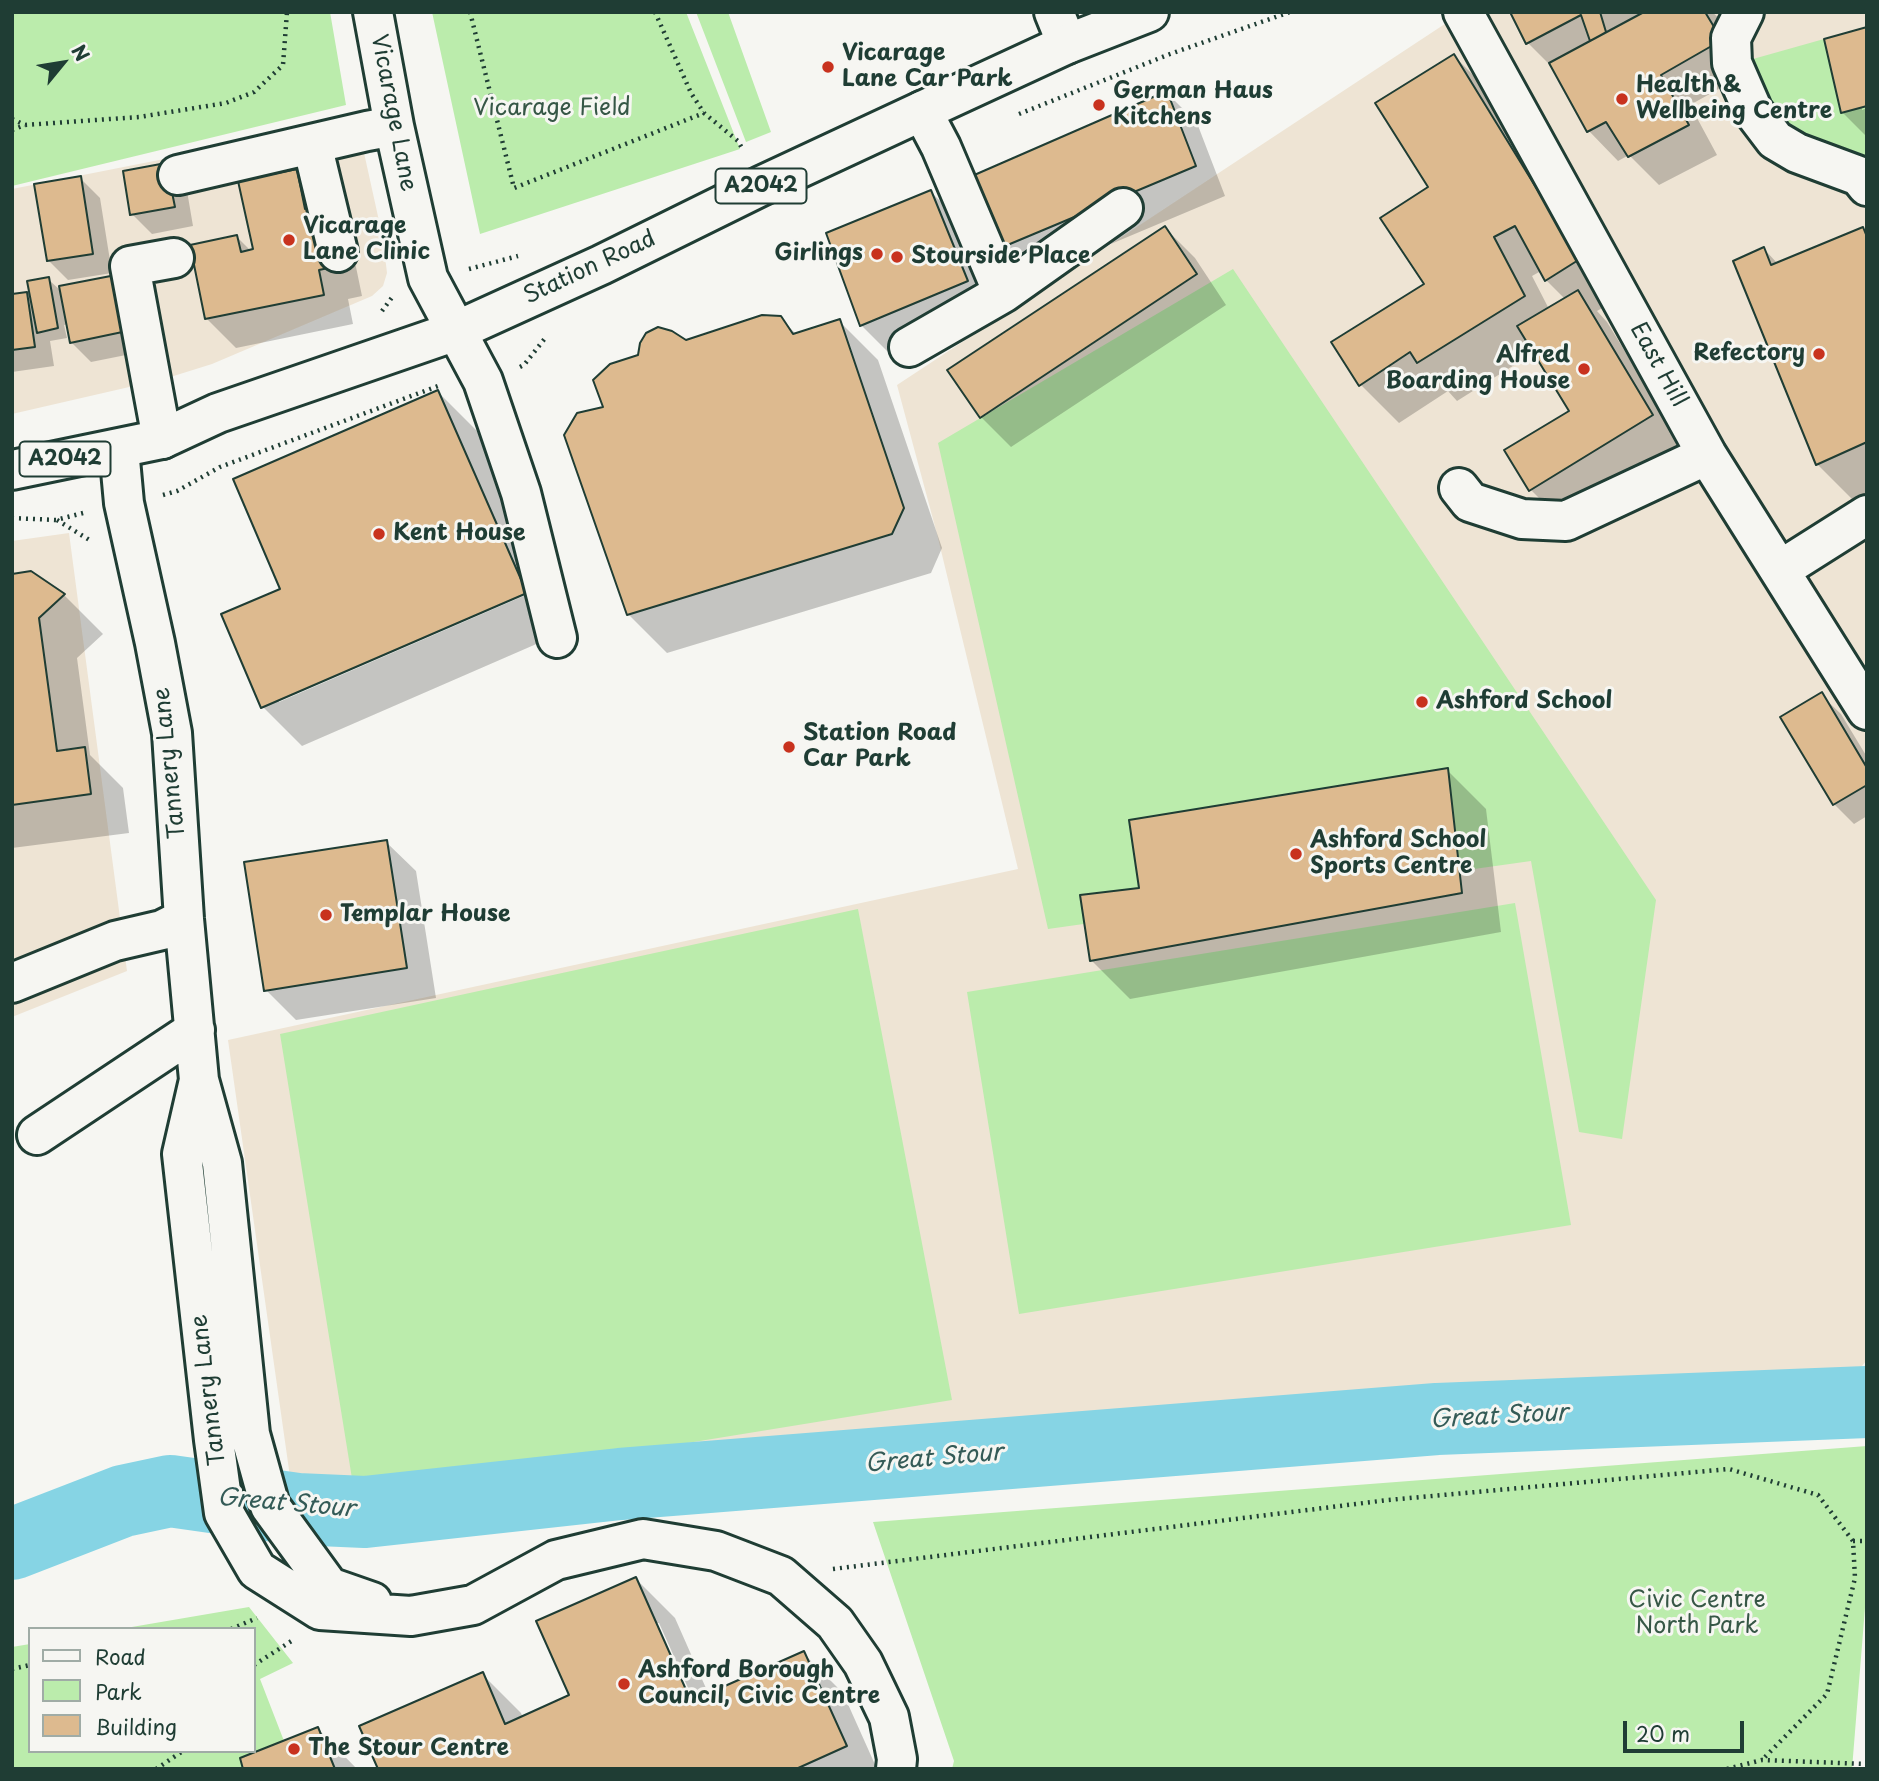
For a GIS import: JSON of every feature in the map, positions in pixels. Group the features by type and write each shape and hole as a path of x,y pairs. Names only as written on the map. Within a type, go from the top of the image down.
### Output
{"street":[{"name":"Vicarage Lane","path":"373,12 394,126 428,278 483,381 521,493 557,638"},
{"name":"Station Road","path":"12,470 162,439 218,413 456,331 601,265 922,111 1061,28 1149,12"},
{"path":"1744,12 1731,38 1732,63 1754,110 1774,140 1797,153 1859,176 1867,186"},
{"name":"East Hill","path":"1456,16 1707,455 1867,710"},
{"path":"922,111 941,146 1003,293"},
{"path":"178,176 394,126"},
{"path":"312,145 338,252"},
{"path":"909,347 1003,293 1123,208"},
{"path":"162,439 131,266 174,258"},
{"name":"Tannery Lane","path":"119,449 124,503 172,733 184,919 199,1080 182,1154 232,1437 224,1513 257,1570 320,1609 411,1615 473,1605 556,1560 643,1539 716,1551 782,1576 835,1623 863,1663 889,1717 897,1759 896,1769"},
{"path":"1459,488 1470,502 1522,519 1566,521 1707,455"},
{"path":"1780,570 1867,516"},
{"path":"12,983 116,941 162,930 184,919"},
{"path":"37,1135 195,1030"},
{"name":"Tannery Lane","path":"232,1437 271,1506 329,1587 411,1615"}],"path":[{"path":"12,130 25,125 139,117 226,103 254,92 283,65 287,12"},
{"path":"470,12 514,188 704,113"},
{"path":"655,12 691,93 704,113 738,141"},
{"path":"1007,119 1170,54 1290,12"},
{"path":"12,119 25,125"},
{"path":"458,272 530,253"},
{"path":"371,316 384,311 394,294"},
{"path":"524,365 544,338 555,333"},
{"path":"177,491 220,467 445,383"},
{"path":"12,518 56,520"},
{"path":"782,1576 1388,1500 1729,1469 1818,1495 1853,1541 1855,1578 1827,1694 1762,1760"},
{"path":"1853,1541 1867,1541"},
{"path":"237,1627 268,1614"},
{"path":"256,1664 295,1639"},
{"path":"156,1769 180,1753"},
{"path":"1727,1769 1762,1760 1867,1764"}],"shaded area":[{"name":"Ashford School","path":"1463,12 1867,12 1867,1360 1841,1391 294,1505 228,1040 1018,869 937,534 897,385"},
{"path":"357,121 383,239 387,273 383,286 372,296 212,364 164,379 12,414 12,189"},
{"path":"69,533 127,971 12,1017 12,541"}],"green space":[{"path":"12,12 330,12 346,105 12,186"},
{"name":"Vicarage Field","path":"432,12 686,12 740,149 480,234"},
{"path":"696,12 728,12 771,132 746,142"},
{"path":"1824,39 1841,113 1867,106 1867,164 1781,142 1753,59"},
{"path":"1233,269 1656,900 1622,1139 1579,1132 1531,861 1048,929 938,443"},
{"path":"1515,903 1571,1225 1019,1314 967,992"},
{"path":"858,909 952,1400 355,1497 280,1034"},
{"name":"Civic Centre North Park","path":"1867,1446 1867,1583 1852,1769 952,1769 954,1761 873,1522"},
{"path":"249,1607 293,1663 260,1679 284,1741 256,1752 256,1627 132,1627"},
{"path":"28,1644 28,1753 253,1753 240,1758 243,1769 12,1769 12,1647"}],"building":[{"path":"1510,12 1600,12 1606,32 1590,41 1581,15 1526,44"},
{"name":"Health & Wellbeing Centre","path":"1644,12 1705,12 1722,40 1661,75 1689,125 1628,157 1606,122 1587,132 1549,63"},
{"path":"1867,27 1867,106 1841,113 1824,39"},
{"path":"1454,54 1580,259 1545,281 1515,226 1494,237 1525,296 1417,363 1410,352 1359,386 1331,342 1424,284 1380,218 1428,187 1375,103"},
{"path":"1167,91 1196,166 998,249 972,176"},
{"path":"166,163 175,207 130,215 123,171"},
{"name":"Vicarage Lane Clinic","path":"297,169 305,209 321,206 333,267 319,270 324,295 205,319 190,245 237,235 241,252 253,249 238,181"},
{"path":"81,176 93,254 47,261 34,184"},
{"name":"Stourside Place","path":"931,190 968,281 860,326 826,233"},
{"path":"1165,226 1197,274 980,418 947,370"},
{"name":"Refectory","path":"1863,227 1867,237 1867,442 1816,465 1733,261 1764,247 1771,265"},
{"path":"121,274 132,330 70,343 59,286"},
{"path":"49,277 58,328 37,333 27,281"},
{"name":"Alfred Boarding House","path":"1578,290 1653,415 1529,491 1504,450 1569,411 1517,326"},
{"path":"27,292 35,347 12,350 12,294"},
{"path":"762,315 781,316 793,334 840,319 904,508 892,534 627,615 564,435 577,413 603,407 593,380 610,364 638,355 640,343 646,333 658,327 672,331 686,340"},
{"name":"Kent House","path":"438,390 527,593 261,708 221,614 280,589 233,479"},
{"path":"31,571 65,594 39,618 57,751 85,747 91,794 12,805 12,574"},
{"path":"1822,692 1867,768 1867,785 1833,805 1780,717"},
{"name":"Ashford School Sports Centre","path":"1448,768 1462,893 1090,961 1080,895 1139,888 1129,820"},
{"name":"Templar House","path":"387,840 407,968 264,991 244,862"},
{"name":"Ashford Borough Council, Civic Centre","path":"636,1577 691,1701 804,1651 847,1746 796,1769 378,1769 359,1726 483,1672 505,1724 569,1695 536,1621"},
{"name":"The Stour Centre","path":"318,1727 335,1769 243,1769 240,1758"}],"waterway":[{"name":"Great Stour","path":"12,1544 123,1501 170,1491 297,1509 365,1512 620,1484 1437,1419 1867,1402"}],"place":[{"name":"Vicarage Lane Car Park","path":"828,67"},
{"name":"Health & Wellbeing Centre","path":"1622,99"},
{"name":"German Haus Kitchens","path":"1099,105"},
{"name":"Vicarage Lane Clinic","path":"289,240"},
{"name":"Girlings","path":"877,254"},
{"name":"Stourside Place","path":"897,257"},
{"name":"Refectory","path":"1819,354"},
{"name":"Alfred Boarding House","path":"1584,369"},
{"name":"Kent House","path":"379,534"},
{"name":"Ashford School","path":"1422,702"},
{"name":"Station Road Car Park","path":"789,747"},
{"name":"Ashford School Sports Centre","path":"1296,854"},
{"name":"Templar House","path":"326,915"},
{"name":"Ashford Borough Council, Civic Centre","path":"624,1684"},
{"name":"The Stour Centre","path":"294,1749"}]}
